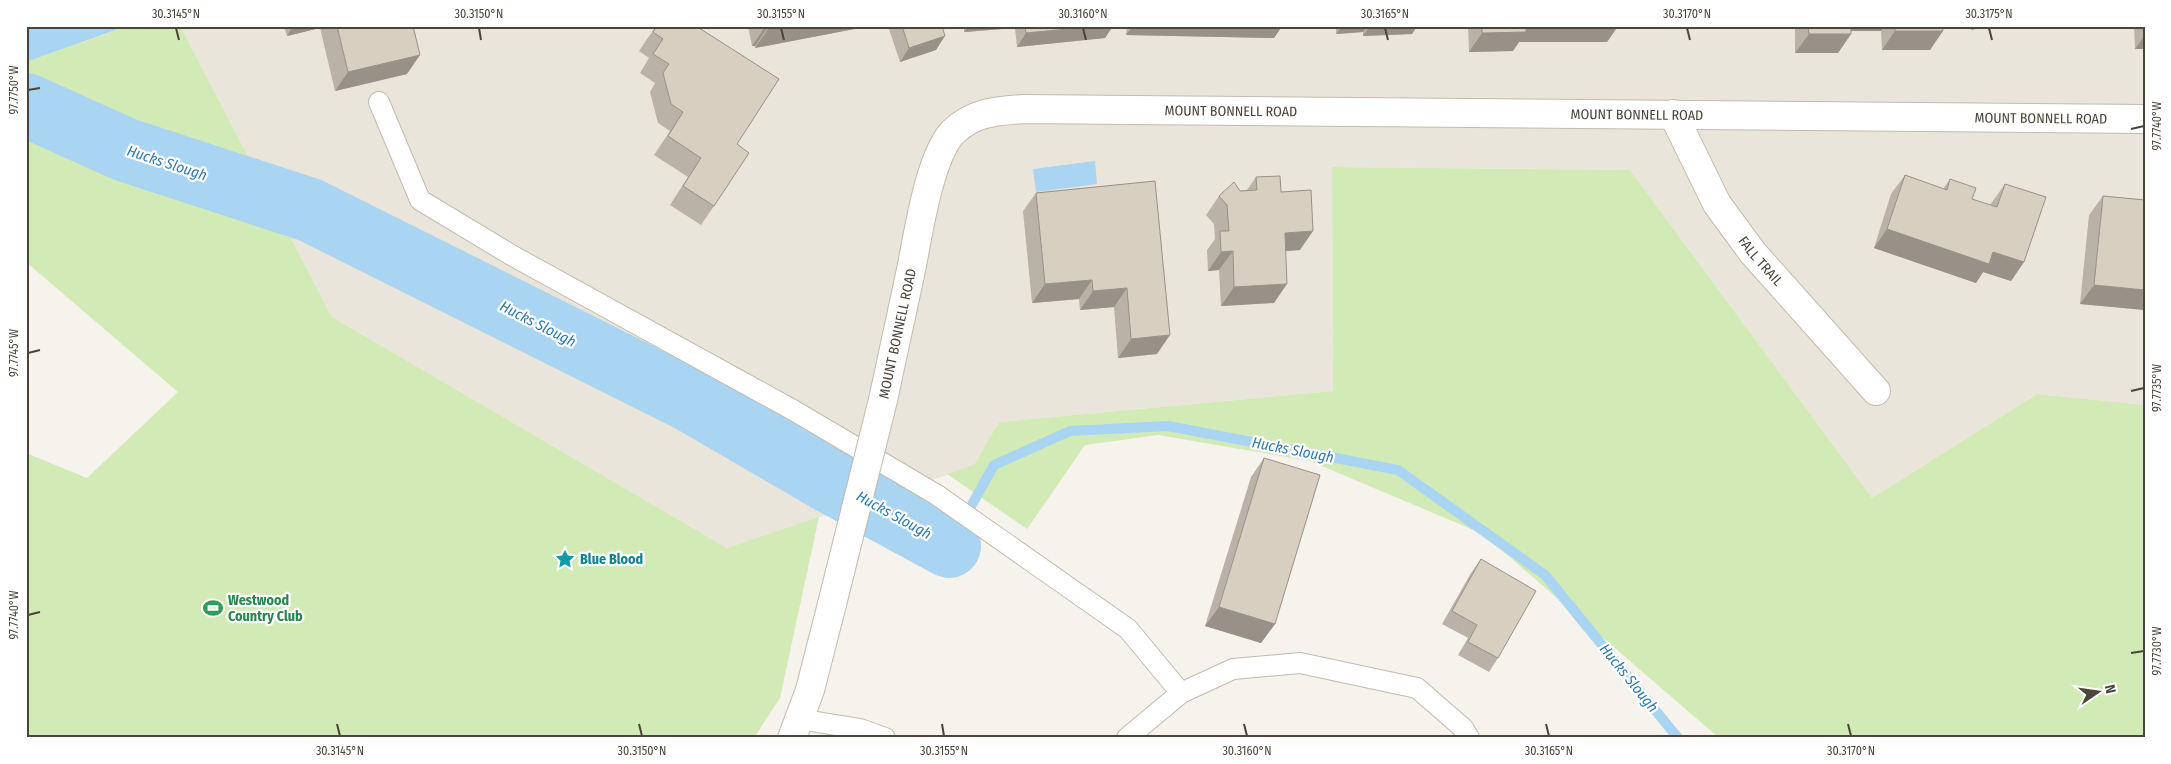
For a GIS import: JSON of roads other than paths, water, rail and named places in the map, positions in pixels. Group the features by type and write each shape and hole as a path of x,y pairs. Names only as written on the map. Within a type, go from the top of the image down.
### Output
{"street":[{"name":"MOUNT BONNELL ROAD","path":"795,728 810,690 832,604 883,400 923,212 937,162 952,133 974,116 993,111 1023,109 2145,119"},
{"name":"FALL TRAIL","path":"1674,114 1717,204 1753,253 1876,390"}],"lane":[{"path":"379,102 420,200 513,256 793,410 937,495 1128,629 1181,694"},
{"path":"1127,738 1181,694 1233,669 1300,663 1417,688 1463,728 1469,738"},
{"path":"795,728 860,729 886,738"}],"water":[{"path":"26,26 127,26 26,62"},
{"path":"1095,161 1097,184 1036,192 1033,169"}],"waterway":[{"name":"Hucks Slough","path":"26,105 126,150 310,210 692,401 833,483 949,546"},
{"name":"Hucks Slough","path":"949,546 994,465 1070,431 1168,426 1398,470 1545,575 1678,738"}],"place":[{"name":"Blue Blood","path":"565,559"},
{"name":"Westwood Country Club","path":"213,608"}]}
